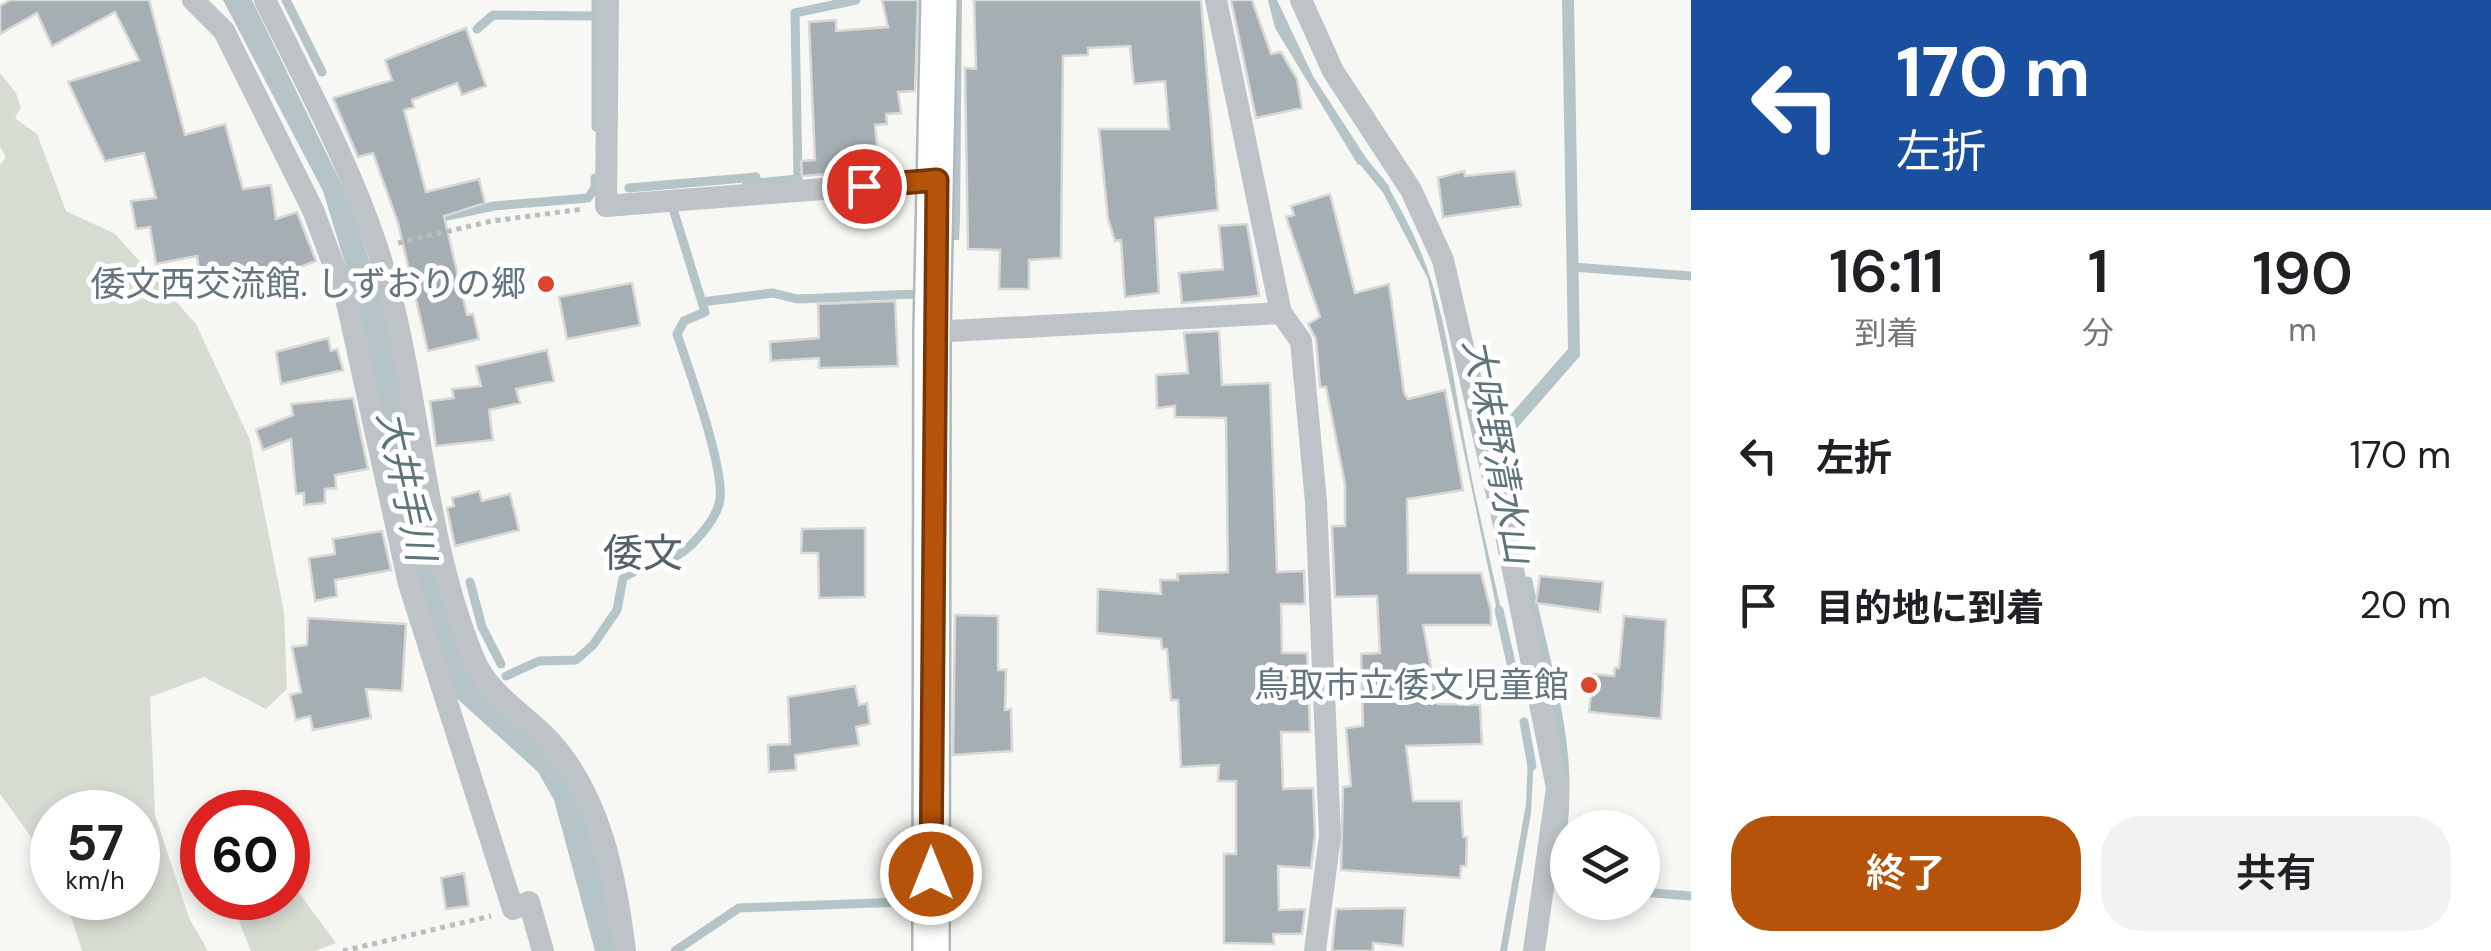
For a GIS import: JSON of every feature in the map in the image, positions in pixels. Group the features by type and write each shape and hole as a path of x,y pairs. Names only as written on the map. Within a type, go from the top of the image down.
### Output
{"main road":[{"path":"931,951 932,332 940,0"}],"street":[{"path":"193,0 224,32 313,210 346,298 409,584 514,910 529,902 544,951"},
{"path":"264,0 319,111 378,248 444,558 474,661 492,689 553,744 586,792 608,855 625,951"},
{"path":"608,0 606,206 937,180"},
{"path":"1216,0 1281,313 1302,341 1316,502 1330,836 1315,951"},
{"path":"1301,0 1333,71 1411,190 1443,260 1504,525 1556,788 1534,951"},
{"path":"932,332 1281,313"}],"path":[{"path":"378,248 492,221 606,206"},
{"path":"343,951 514,910"}],"shaded area":[{"path":"0,73 16,93 21,108 15,118 37,134 66,211 115,234 196,324 250,440 284,612 287,689 266,709 204,677 150,697 154,790 30,790 30,836 0,794 0,165 6,157 0,147"},
{"path":"160,830 180,891 180,920 190,920 208,951 82,951 72,920 160,920"},
{"path":"310,908 336,943 315,951 251,951 239,921 310,920"}],"water":[{"name":"大井手川","path":"223,0 252,0 353,208 383,304 469,671 550,751 582,807 601,870 616,951 595,951 554,800 538,772 452,694 411,568 352,287 323,191"},
{"path":"957,0 962,0 960,219 959,240 953,240"},
{"path":"1268,0 1277,0 1313,76 1368,161 1358,165 1275,28"},
{"path":"1562,0 1574,0 1580,356 1503,444 1498,429 1568,349"},
{"path":"1382,177 1417,242 1438,303 1503,619 1499,620 1428,279 1377,181"},
{"path":"1534,756 1531,813 1507,951 1500,951 1526,804 1528,757"}],"building":[{"path":"10,0 149,0 185,135 225,124 243,189 271,185 276,219 297,212 316,261 281,274 202,287 197,256 156,264 150,227 136,229 131,201 156,198 144,153 105,161 68,82 139,60 115,12 52,46 37,13 0,34 0,6"},
{"path":"882,0 918,0 915,91 898,92 901,113 886,114 887,124 875,125 879,170 802,176 801,161 815,160 809,22 836,20 836,31 888,27"},
{"path":"974,0 1201,0 1218,210 1155,218 1159,293 1125,297 1121,240 1115,241 1108,219 1099,129 1169,129 1165,81 1134,84 1130,46 1088,48 1088,55 1063,56 1061,258 1029,260 1029,289 999,289 1000,250 968,249 965,68 976,69"},
{"path":"1231,0 1252,0 1271,54 1281,52 1297,79 1302,108 1256,118"},
{"path":"466,28 486,86 462,95 457,83 412,100 414,107 404,110 426,192 479,179 485,203 444,216 467,315 473,314 479,339 428,351 398,223 373,153 358,157 333,98 392,80 385,60"},
{"path":"1464,171 1465,176 1515,171 1521,206 1443,217 1438,178"},
{"path":"1330,194 1355,293 1389,284 1404,393 1408,399 1445,390 1463,490 1407,499 1408,573 1481,573 1491,611 1491,625 1423,625 1438,704 1480,705 1482,744 1406,746 1413,801 1461,801 1463,837 1467,837 1466,866 1461,866 1460,878 1341,870 1343,787 1351,786 1346,728 1363,726 1361,654 1380,653 1377,596 1335,597 1332,526 1345,526 1345,484 1326,387 1320,387 1316,339 1308,324 1320,317 1286,217 1294,215 1291,206"},
{"path":"1247,224 1259,296 1182,303 1179,273 1223,269 1219,226"},
{"path":"632,283 640,325 567,339 559,297"},
{"path":"895,301 898,366 819,368 819,358 771,361 770,342 819,338 818,304"},
{"path":"1219,331 1222,385 1270,383 1277,572 1304,571 1305,604 1281,604 1282,653 1307,653 1310,732 1281,732 1283,789 1313,788 1315,835 1311,868 1278,866 1279,910 1305,909 1302,934 1273,934 1274,944 1224,943 1224,854 1236,854 1236,781 1218,781 1219,765 1181,767 1178,700 1171,700 1167,649 1162,649 1161,639 1097,633 1098,589 1161,594 1160,580 1178,580 1177,574 1228,572 1226,418 1175,417 1175,406 1157,408 1156,375 1188,373 1184,333"},
{"path":"328,338 331,351 337,349 343,370 281,384 276,352"},
{"path":"547,350 554,381 516,389 520,403 489,410 493,440 436,446 430,401 454,398 452,389 481,386 476,366"},
{"path":"353,398 368,469 335,475 336,488 325,489 325,503 304,505 304,493 296,494 291,439 263,450 256,430 293,415 291,404"},
{"path":"479,491 482,501 510,494 519,530 455,546 447,508 454,506 452,498"},
{"path":"865,528 865,597 819,598 818,553 801,553 802,529"},
{"path":"382,531 391,570 335,580 337,596 315,601 309,558 335,554 333,539"},
{"path":"1540,576 1603,582 1600,612 1536,603"},
{"path":"955,615 998,616 998,670 1006,670 1005,710 1011,709 1012,751 953,755"},
{"path":"1624,616 1666,620 1661,719 1589,712 1593,674 1614,676 1615,668 1619,668"},
{"path":"308,618 406,624 402,691 366,689 371,718 313,730 310,716 296,720 290,695 301,692 292,647 307,645"},
{"path":"855,686 859,705 867,703 870,724 856,727 859,745 795,755 796,770 769,772 768,745 790,744 788,697"},
{"path":"464,873 469,906 446,909 441,878"},
{"path":"1405,908 1403,946 1373,943 1373,951 1332,951 1336,909"}],"waterway":[{"path":"286,0 322,72"},
{"path":"596,0 596,127"},
{"path":"747,184 798,179 795,13 856,0"},
{"path":"477,29 493,15 596,16"},
{"name":"大味野清水山","path":"1357,154 1385,188"},
{"path":"629,188 756,177"},
{"path":"433,219 494,206 588,198 595,188 595,178"},
{"path":"506,676 539,661 576,660 593,645 617,610 623,578 682,552 704,530 719,505 717,464 677,334 684,321 705,312 674,212"},
{"path":"1572,267 1691,276"},
{"path":"702,302 773,293 797,299 916,294"},
{"path":"1505,432 1501,453 1513,514"},
{"path":"1528,581 1560,729 1564,810"},
{"path":"470,582 482,627 501,664"},
{"name":"大味野清水山","path":"1499,610 1511,663"},
{"name":"大味野清水山","path":"1524,722 1532,766"},
{"path":"915,916 906,896 905,876 916,835"},
{"path":"1660,893 1691,896"},
{"path":"675,951 739,908 902,902"}],"place":[{"name":"倭文西交流館. しずおりの郷","path":"546,284"},
{"name":"鳥取市立倭文児童館","path":"1589,685"}],"district":[{"name":"倭文","path":"643,553"}],"route":[{"path":"864,186 937,180 932,332 931,874"}]}
